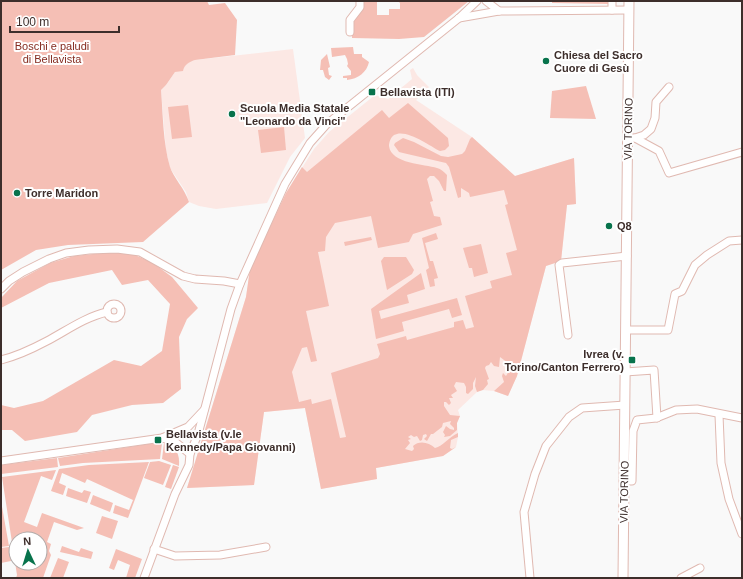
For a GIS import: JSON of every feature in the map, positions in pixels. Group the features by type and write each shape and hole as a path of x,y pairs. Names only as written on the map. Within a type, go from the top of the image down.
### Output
{"street":[{"path":"350,32 350,20 360,7 360,1"},
{"path":"144,578 175,494 187,469 190,454 198,434 231,309 240,284 285,184 310,143 323,127 459,18 477,1"},
{"path":"486,1 499,11"},
{"path":"549,10 550,1"},
{"path":"612,1 612,10"},
{"path":"459,18 499,11 612,10 629,5"},
{"name":"VIA TORINO","path":"623,578 626,256 631,138 629,5"},
{"path":"631,138 644,135 651,129 655,118 656,102 669,87"},
{"path":"631,138 660,151 669,173 742,152"},
{"path":"626,330 668,330 675,294 682,290 695,265 707,255 730,241 742,240"},
{"path":"1,289 9,281 23,272 49,259 66,253 117,249 140,252 183,276 195,280 224,281 240,284"},
{"path":"568,335 559,266 562,263 626,256"},
{"path":"1,360 46,342 71,326 107,312"},
{"path":"625,372 654,370 657,418"},
{"path":"530,578 524,512 535,474 546,446 569,417 582,408 625,405"},
{"path":"1,461 162,438 188,427 205,408"},
{"path":"624,481 632,481 633,431 637,420 657,418 676,410 698,410 742,418"},
{"path":"718,414 721,464 729,498 742,534"},
{"path":"162,438 174,441 190,454"},
{"path":"154,549 175,556 220,555 266,547"},
{"path":"681,578 700,568"}],"shaded area":[{"name":"Scuola Media Statale \"Leonardo da Vinci\"","path":"293,49 305,138 290,157 267,203 216,209 199,206 189,202 186,192 170,168 166,150 161,90 175,72 189,62 195,60"},
{"path":"413,68 417,75 429,87 416,100 472,137 515,176 574,158 576,204 567,205 561,261 546,266 517,376 508,396 494,391 482,390 477,392 458,410 460,416 457,423 458,437 456,447 443,456 376,468 377,479 321,489 305,408 264,412 254,485 187,488 246,297 250,269 286,193 314,149 329,132 375,95 388,99 412,79 410,70"}],"green space":[{"name":"Boschi e paludi di Bellavista","path":"1,1 207,1 209,5 225,3 237,20 235,55 195,60 186,65 183,71 175,72 161,90 166,148 170,167 185,192 189,202 143,242 68,245 36,250 1,270"},
{"path":"364,1 377,1 377,15 389,15 389,9 400,9 400,3 398,1 469,1 424,37 399,39 352,38 352,23 363,9"},
{"path":"552,1 608,1 608,4 552,3"},
{"path":"353,47 354,54 362,54 362,57 369,62 364,72 355,78 347,80 347,78 343,78 343,76 351,75 351,71 347,66 348,64 345,55 332,57 331,48"},
{"path":"327,54 330,67 328,68 329,75 332,76 329,80 325,77 323,70 320,70 321,60"},
{"path":"586,86 596,119 550,118 552,91"},
{"path":"408,103 448,138 449,146 445,150 440,151 411,136 399,133 392,137 389,146 391,152 402,160 438,168 447,175 446,191 444,191 439,181 434,176 430,176 427,179 433,201 430,202 434,216 440,217 442,225 413,234 409,242 378,248 371,216 335,223 326,237 325,251 318,252 329,306 306,311 317,361 311,362 307,347 302,348 292,372 299,402 311,399 312,404 331,399 340,438 346,437 331,373 378,358 380,354 377,344 406,336 407,340 454,327 454,322 463,320 466,329 474,327 465,296 492,288 490,281 512,275 506,253 517,250 505,205 508,204 504,190 470,197 469,193 461,188 461,197 458,198 449,167 446,163 399,152 394,145 403,138 441,156 448,157 462,154 472,137 515,176 574,158 576,204 567,205 561,261 546,266 517,376 508,396 494,391 504,382 502,376 503,373 506,376 509,371 508,363 500,357 499,367 494,366 491,362 486,366 485,368 489,379 487,380 488,384 483,390 477,392 475,386 476,377 473,383 473,389 468,394 466,393 464,383 456,382 454,386 457,391 451,395 453,398 449,398 451,403 449,405 444,402 444,406 450,415 460,416 457,423 457,430 450,436 444,437 445,435 443,432 446,426 454,430 454,428 450,424 451,421 443,423 442,427 431,434 427,441 424,439 427,436 426,434 423,435 422,440 420,441 417,436 414,437 411,435 408,437 411,439 408,440 410,443 405,449 412,451 415,444 421,442 427,443 435,448 458,433 458,437 451,440 450,448 452,449 456,447 443,456 376,468 377,479 321,489 305,408 264,412 254,485 187,488 246,297 250,269 286,193 302,167 307,172 382,110 389,118"},
{"path":"188,105 192,137 172,139 168,107"},
{"path":"284,127 286,150 261,153 258,130"},
{"path":"436,233 438,239 425,243 430,261 433,261 438,278 434,279 435,286 430,287 426,270 429,268 422,238"},
{"path":"371,237 372,240 345,246 344,242"},
{"path":"481,244 488,273 474,277 472,268 469,268 463,248"},
{"path":"112,252 135,255 153,263 172,277 198,308 187,319 179,337 181,389 163,403 132,405 92,415 77,432 25,441 12,430 1,430 1,405 14,408 43,401 114,360 141,366 162,351 170,304 148,280 122,285 112,270 49,283 1,308 1,298 17,281 50,263 74,256"},
{"path":"384,257 406,257 414,270 412,274 387,290 381,261"},
{"path":"421,273 425,289 407,295 409,303 379,311 381,319 457,298 462,315 452,318 449,309 402,322 404,331 376,339 371,309"},
{"path":"162,443 160,459 83,463 60,466 58,458"},
{"path":"164,443 172,446 178,454 179,466 162,459"},
{"path":"57,458 58,467 1,474 1,465"},
{"path":"159,461 171,465 163,485 144,478 150,462"},
{"path":"149,462 128,518 113,513 115,505 129,510 133,500 87,479 85,483 62,473 59,483 66,486 63,495 51,491 59,469 89,465"},
{"path":"173,465 179,467 171,489 165,487"},
{"path":"56,470 52,480 41,476 24,522 37,527 42,513 84,528 77,530 54,522 48,539 48,531 10,531 2,477"},
{"path":"68,488 82,493 84,490 91,492 87,503 66,496"},
{"path":"93,495 113,503 110,512 90,504"},
{"path":"1,501 8,546 1,547"},
{"path":"102,516 118,521 112,539 96,533"},
{"path":"48,542 51,544 49,551 51,555 48,564"},
{"path":"62,546 79,552 81,548 93,552 91,559 60,552"},
{"path":"8,547 8,562 1,563 1,548"},
{"path":"116,549 142,559 135,578 126,578 130,565 118,560 114,570 109,568"},
{"path":"58,558 69,562 63,578 50,578"},
{"path":"16,571 45,571 43,578 16,578"}],"place":[{"name":"Chiesa del Sacro Cuore di Gesù","path":"546,61"},
{"name":"Bellavista (ITI)","path":"372,92"},
{"name":"Scuola Media Statale \"Leonardo da Vinci\"","path":"232,114"},
{"name":"Torre Maridon","path":"17,193"},
{"name":"Q8","path":"609,226"},
{"name":"Ivrea (v. Torino/Canton Ferrero)","path":"632,360"},
{"name":"Bellavista (v.le Kennedy/Papa Giovanni)","path":"158,440"}]}
